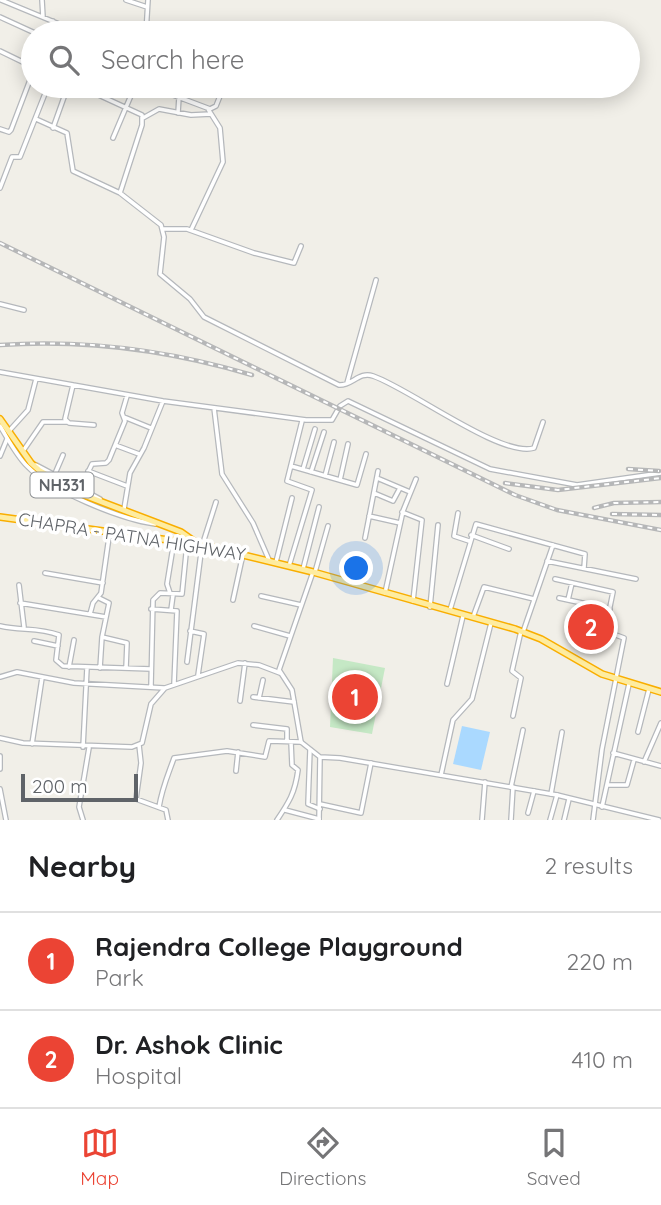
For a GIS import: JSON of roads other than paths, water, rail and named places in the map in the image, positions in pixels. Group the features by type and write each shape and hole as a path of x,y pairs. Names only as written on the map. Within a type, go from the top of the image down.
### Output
{"highway":[{"name":"NH331","path":"0,417 40,471 81,494 181,533 200,545"},
{"name":"CHAPRA - PATNA HIGHWAY","path":"0,516 200,545 303,569 522,632 615,680 661,692"}],"street":[{"path":"1,0 52,21"},
{"path":"42,0 43,17"},
{"path":"126,0 147,7"},
{"path":"146,21 148,0"},
{"path":"0,17 21,27"},
{"path":"0,51 21,62"},
{"path":"0,130 12,130 23,98"},
{"path":"0,188 12,157 20,157 44,98"},
{"path":"53,128 64,98"},
{"path":"109,98 139,112 143,118"},
{"path":"113,138 130,98"},
{"path":"178,113 179,98"},
{"path":"181,98 208,109 212,114 220,128 223,162 191,230"},
{"path":"208,109 216,106 219,98"},
{"path":"120,193 143,118 159,109 178,113 212,114"},
{"path":"36,119 67,133 66,142 72,150 72,170 120,193 155,218 163,229 160,274 190,299 201,315 337,384 347,384 358,377 371,375 391,383 440,414 526,450 534,448 543,422"},
{"path":"163,229 177,227 191,230 254,253 294,263 302,246"},
{"path":"347,384 376,281"},
{"path":"0,304 24,310"},
{"path":"0,372 163,401 303,419 332,420 340,406 350,401 479,466 567,484 661,473"},
{"path":"4,432 28,410 36,379"},
{"path":"66,422 65,414 73,385"},
{"path":"80,489 93,463 107,462 124,417 122,413 128,395"},
{"path":"124,509 131,468 140,455 163,401"},
{"path":"214,408 222,474 253,523 273,562"},
{"path":"0,417 4,432 54,476 163,526"},
{"path":"124,417 151,428"},
{"path":"289,566 312,490 288,482 303,419"},
{"path":"23,451 43,422 94,425"},
{"path":"0,426 27,467 48,482 118,513 163,526"},
{"path":"303,469 315,429"},
{"path":"311,472 324,432"},
{"path":"0,456 8,439"},
{"path":"325,476 334,442"},
{"path":"340,480 348,444"},
{"path":"115,445 140,455"},
{"path":"291,466 358,485 366,454"},
{"path":"54,476 63,455"},
{"path":"88,471 127,486"},
{"path":"365,538 378,471"},
{"path":"377,478 410,492"},
{"path":"385,593 402,512 416,479"},
{"path":"374,493 393,501 400,488"},
{"path":"273,562 292,498"},
{"path":"187,662 200,545 216,502"},
{"path":"303,569 319,507"},
{"path":"402,512 422,520 413,601"},
{"path":"458,513 454,536 469,541"},
{"path":"369,516 400,523"},
{"path":"449,612 469,541 477,524 585,554 584,568"},
{"path":"430,607 438,525"},
{"path":"280,673 328,526"},
{"path":"90,614 93,603 99,598 103,583 110,530"},
{"path":"471,536 509,549"},
{"path":"171,610 171,593 167,584 174,541"},
{"path":"151,686 152,609 156,595 182,593 188,543"},
{"path":"513,716 521,677 512,671 522,632 553,545"},
{"path":"233,600 243,554"},
{"path":"547,561 636,579"},
{"path":"45,573 103,583"},
{"path":"555,579 612,591 605,631 624,639 593,820"},
{"path":"568,600 572,583"},
{"path":"19,585 24,627"},
{"path":"472,618 484,587 535,599"},
{"path":"261,596 301,605"},
{"path":"99,598 109,601 102,637 100,668"},
{"path":"559,598 610,609"},
{"path":"20,603 106,617"},
{"path":"152,609 177,611 174,684"},
{"path":"447,684 463,616"},
{"path":"441,775 453,720 471,702 491,623"},
{"path":"0,625 59,635 56,662 69,667 151,669"},
{"path":"254,626 290,636"},
{"path":"190,631 204,634 198,675"},
{"path":"102,637 127,643 126,668"},
{"path":"69,667 74,640"},
{"path":"34,641 58,646"},
{"path":"240,701 245,663"},
{"path":"168,820 168,811 135,799 141,763 139,745 150,704 165,688 198,675 245,663 280,673 290,685 295,702 300,742"},
{"path":"83,747 86,668"},
{"path":"0,677 13,672 87,684 165,688"},
{"path":"32,744 42,678"},
{"path":"259,698 263,680"},
{"path":"602,807 629,684"},
{"path":"638,732 649,689"},
{"path":"253,697 295,702"},
{"path":"644,762 661,723"},
{"path":"253,725 286,729 292,765 298,771 285,810 277,820"},
{"path":"511,820 512,787 523,730"},
{"path":"550,820 562,732"},
{"path":"0,738 32,744 89,748 139,745"},
{"path":"159,807 163,781 170,772 174,758 238,752 266,757 269,741 289,741 300,742 320,757 534,791 659,820"},
{"path":"83,820 79,807 89,748"},
{"path":"310,750 308,803 320,806 361,814 371,763"},
{"path":"236,771 238,752"},
{"path":"614,754 661,766"},
{"path":"0,756 0,769"},
{"path":"285,810 319,820 320,757"},
{"path":"607,785 626,785 634,759"},
{"path":"482,820 485,782"},
{"path":"0,789 6,820"},
{"path":"528,813 534,791"},
{"path":"564,820 569,799"}],"water":[{"path":"462,726 490,732 481,770 453,764"}],"railway":[{"path":"0,243 515,495 557,510 661,530"},
{"path":"0,345 64,344 127,348 189,359 252,375"},
{"path":"628,469 659,471"},
{"path":"505,483 558,490 661,478"},
{"path":"594,508 614,503 661,502"},
{"path":"612,514 661,515"}],"place":[{"name":"Dr. Ashok Clinic","path":"591,627"},
{"name":"Rajendra College Playground","path":"355,697"}]}
